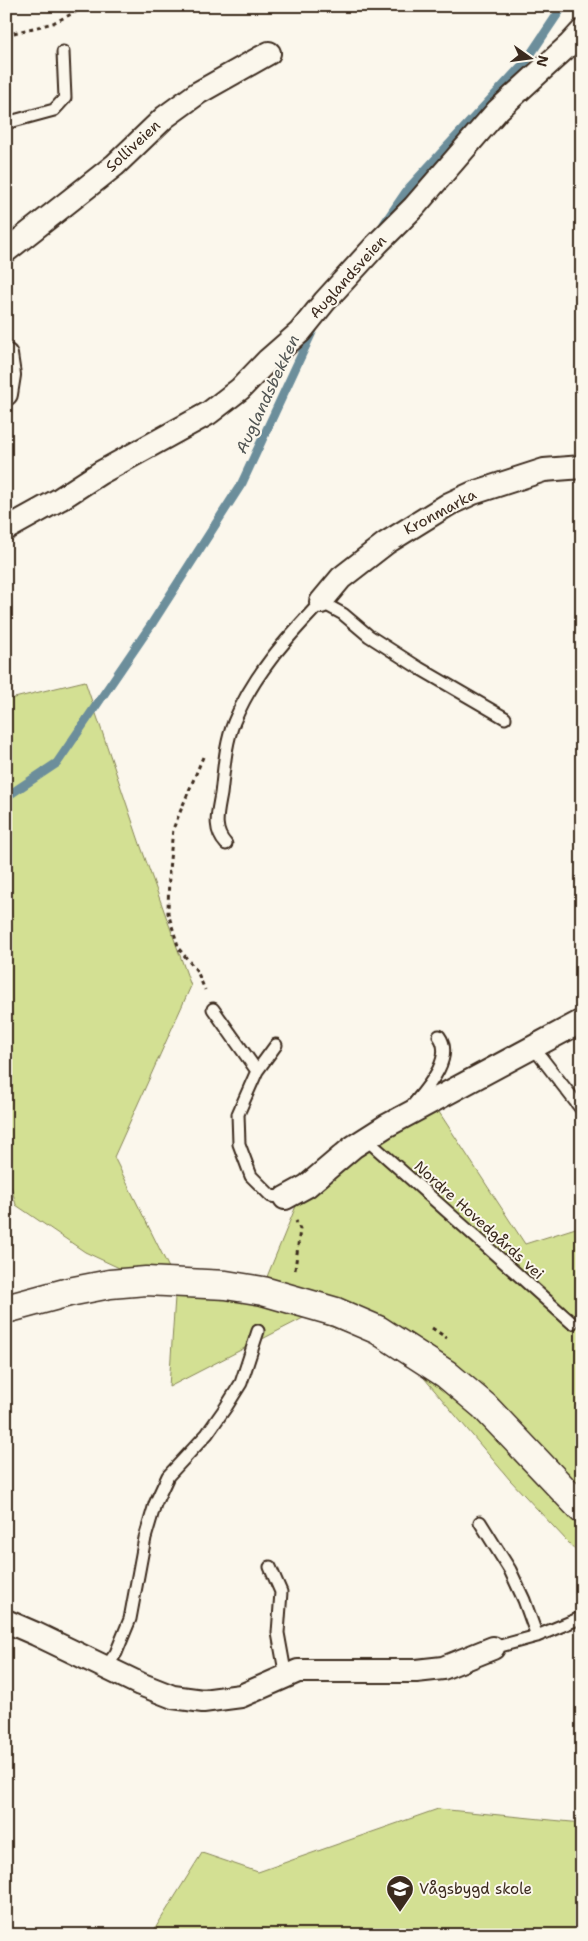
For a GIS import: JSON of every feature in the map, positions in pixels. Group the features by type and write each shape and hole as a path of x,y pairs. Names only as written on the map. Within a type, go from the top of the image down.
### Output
{"street":[{"name":"Auglandsveien","path":"6,529 60,499 100,472 209,413 240,389 268,360 300,332 498,110 582,31"},
{"name":"Solliveien","path":"6,251 115,165 165,117 198,93 269,53"},
{"path":"6,355 9,375 6,394"},
{"name":"Kronmarka","path":"321,602 341,578 386,543 449,504 473,493 544,470 582,467"},
{"path":"285,1198 307,1186 366,1138 582,1021"},
{"path":"6,1309 69,1292 110,1284 146,1281 226,1285 263,1291 336,1312 378,1330 446,1374 484,1406 582,1509"},
{"path":"6,1621 140,1684 173,1697 203,1701 241,1696 298,1671 416,1671 443,1668 492,1648"}],"lane":[{"path":"6,123 54,110 65,98 62,52"},
{"path":"321,602 343,614 370,636 403,658 505,718"},
{"name":"Kronmarka","path":"226,844 219,836 217,822 227,750 234,723 261,672 281,645 321,602"},
{"path":"213,1009 257,1071"},
{"path":"403,1117 438,1074 442,1059 442,1040 439,1036"},
{"path":"276,1045 257,1071 238,1114 239,1144 251,1176 271,1196 285,1198"},
{"path":"533,1047 582,1110"},
{"name":"Nordre Hovedgårds vei","path":"366,1138 572,1323"},
{"path":"106,1667 116,1652 130,1619 145,1538 155,1504 168,1476 207,1434 241,1383 258,1331"},
{"path":"480,1522 517,1584 537,1636"},
{"path":"270,1567 281,1592 278,1633 286,1677"},
{"path":"492,1648 537,1636 578,1619"}],"path":[{"path":"6,35 53,23 88,6"},
{"path":"204,756 173,829 169,870 168,913 179,949 197,972 213,1009"},
{"path":"285,1198 300,1229 295,1270"}],"green space":[{"path":"85,681 140,844 191,986 114,1157 176,1282 145,1280 85,1252 16,1205 6,1166 6,700"},
{"path":"437,1109 525,1244 582,1226 582,1557 510,1480 403,1353 305,1317 169,1387 176,1282 262,1289 305,1184"},
{"path":"438,1809 582,1823 582,1935 151,1935 202,1853 258,1872"}],"waterway":[{"name":"Auglandsbekken","path":"384,224 408,189 526,61 563,6"},
{"name":"Auglandsbekken","path":"6,797 57,763 151,625 242,483 313,330"}],"place":[{"name":"Vågsbygd skole","path":"400,1913"}]}
